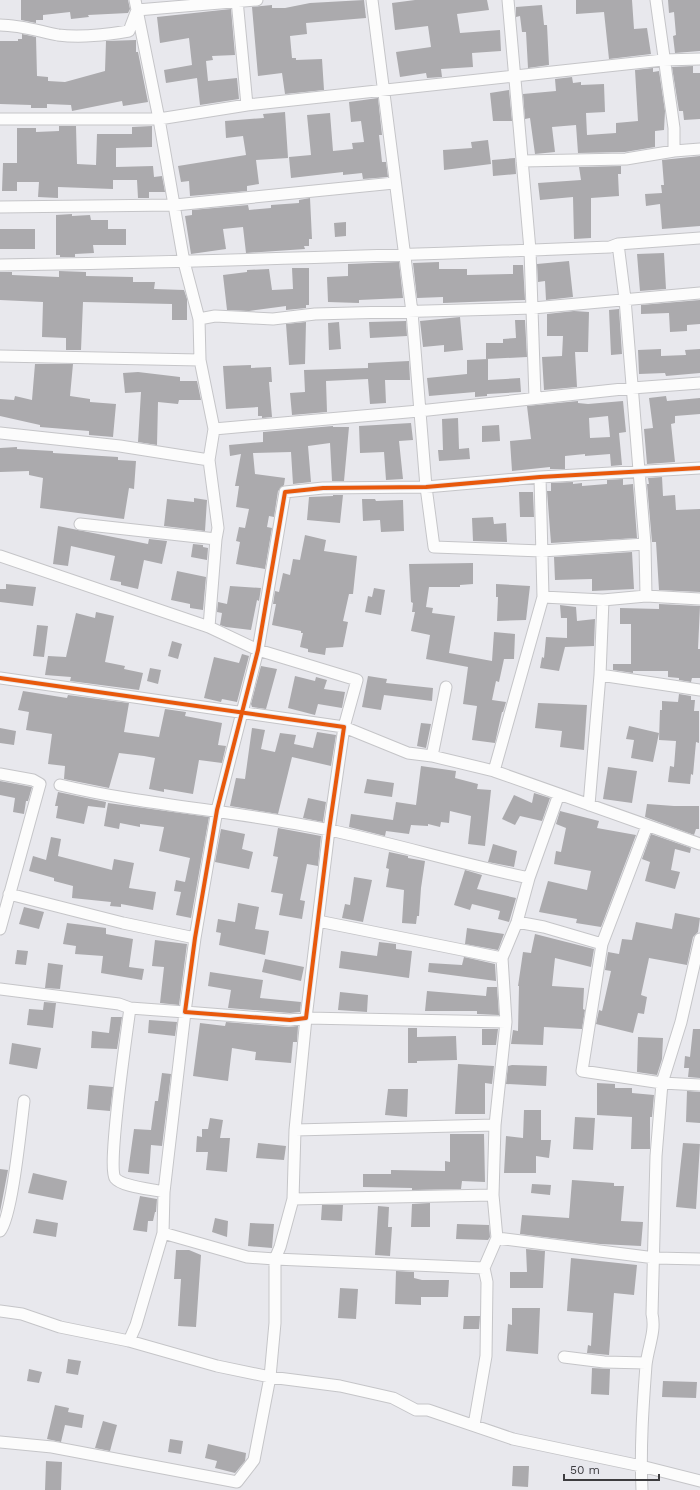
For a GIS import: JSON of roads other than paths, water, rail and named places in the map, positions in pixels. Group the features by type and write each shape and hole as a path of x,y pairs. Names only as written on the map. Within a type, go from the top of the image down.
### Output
{"street":[{"path":"136,5 257,0"},
{"path":"372,0 394,183 412,312 426,486 434,547 542,551 645,544"},
{"path":"508,0 530,250 535,398"},
{"path":"656,0 663,60 674,128 674,151"},
{"path":"237,1 247,105"},
{"path":"0,25 16,25 59,35 100,36 129,31 136,5"},
{"path":"136,5 176,205 184,262 199,319 200,360 214,429 209,460 218,528 209,627"},
{"path":"0,119 159,119 247,105 382,89 514,77 663,60 700,59"},
{"path":"522,161 626,159 674,151 700,149"},
{"path":"0,207 176,205 394,183"},
{"path":"0,265 184,262 404,255 610,247 618,244 700,238"},
{"path":"618,244 625,299 645,544 646,596"},
{"path":"199,319 215,316 273,319 315,314 533,308 625,299 700,294"},
{"path":"0,356 200,360"},
{"path":"214,429 419,411 632,388 700,383"},
{"path":"0,433 120,446 209,460"},
{"path":"129,1341 136,1325 163,1234 164,1192 195,938 217,810 258,650 285,492 323,488 426,486 540,477 700,468"},
{"path":"494,771 543,597 540,477"},
{"path":"80,524 216,539"},
{"path":"0,556 209,627 258,650 357,680 344,727 329,830 306,1018 295,1130 293,1199 280,1247 275,1259 275,1322 270,1377 254,1460 237,1482 52,1447 0,1442"},
{"path":"543,597 603,600 646,596 700,599"},
{"path":"589,805 600,675 603,600"},
{"path":"600,675 700,690"},
{"path":"0,678 344,727 408,753 432,756 494,771 700,844"},
{"path":"432,756 446,687"},
{"path":"0,774 33,780 40,784 0,930"},
{"path":"60,785 92,792 217,810 329,830 470,866 529,878"},
{"path":"474,1425 486,1356 487,1282 484,1268 497,1238 493,1195 496,1125 506,1022 502,958 517,922 529,878 559,794"},
{"path":"647,826 602,944 582,1071 662,1083 700,1085"},
{"path":"9,894 123,923 195,938"},
{"path":"318,921 502,958"},
{"path":"517,922 602,944"},
{"path":"642,1490 641,1466 646,1363 654,1323 652,1314 655,1258 656,1156 662,1083 681,1022 700,940"},
{"path":"0,989 119,1004 130,1008 290,1020 306,1018 506,1022"},
{"path":"130,1008 113,1150 113,1176 116,1180 125,1184 164,1192"},
{"path":"0,1231 4,1226 9,1206 24,1101"},
{"path":"295,1130 496,1125"},
{"path":"293,1199 493,1195"},
{"path":"163,1234 247,1257 484,1268"},
{"path":"497,1238 655,1258 700,1259"},
{"path":"0,1311 22,1314 60,1327 129,1341 217,1366 270,1377 340,1386 393,1398 416,1410 428,1410 513,1439 641,1466 700,1481"},
{"path":"564,1357 604,1362 646,1363"}]}
